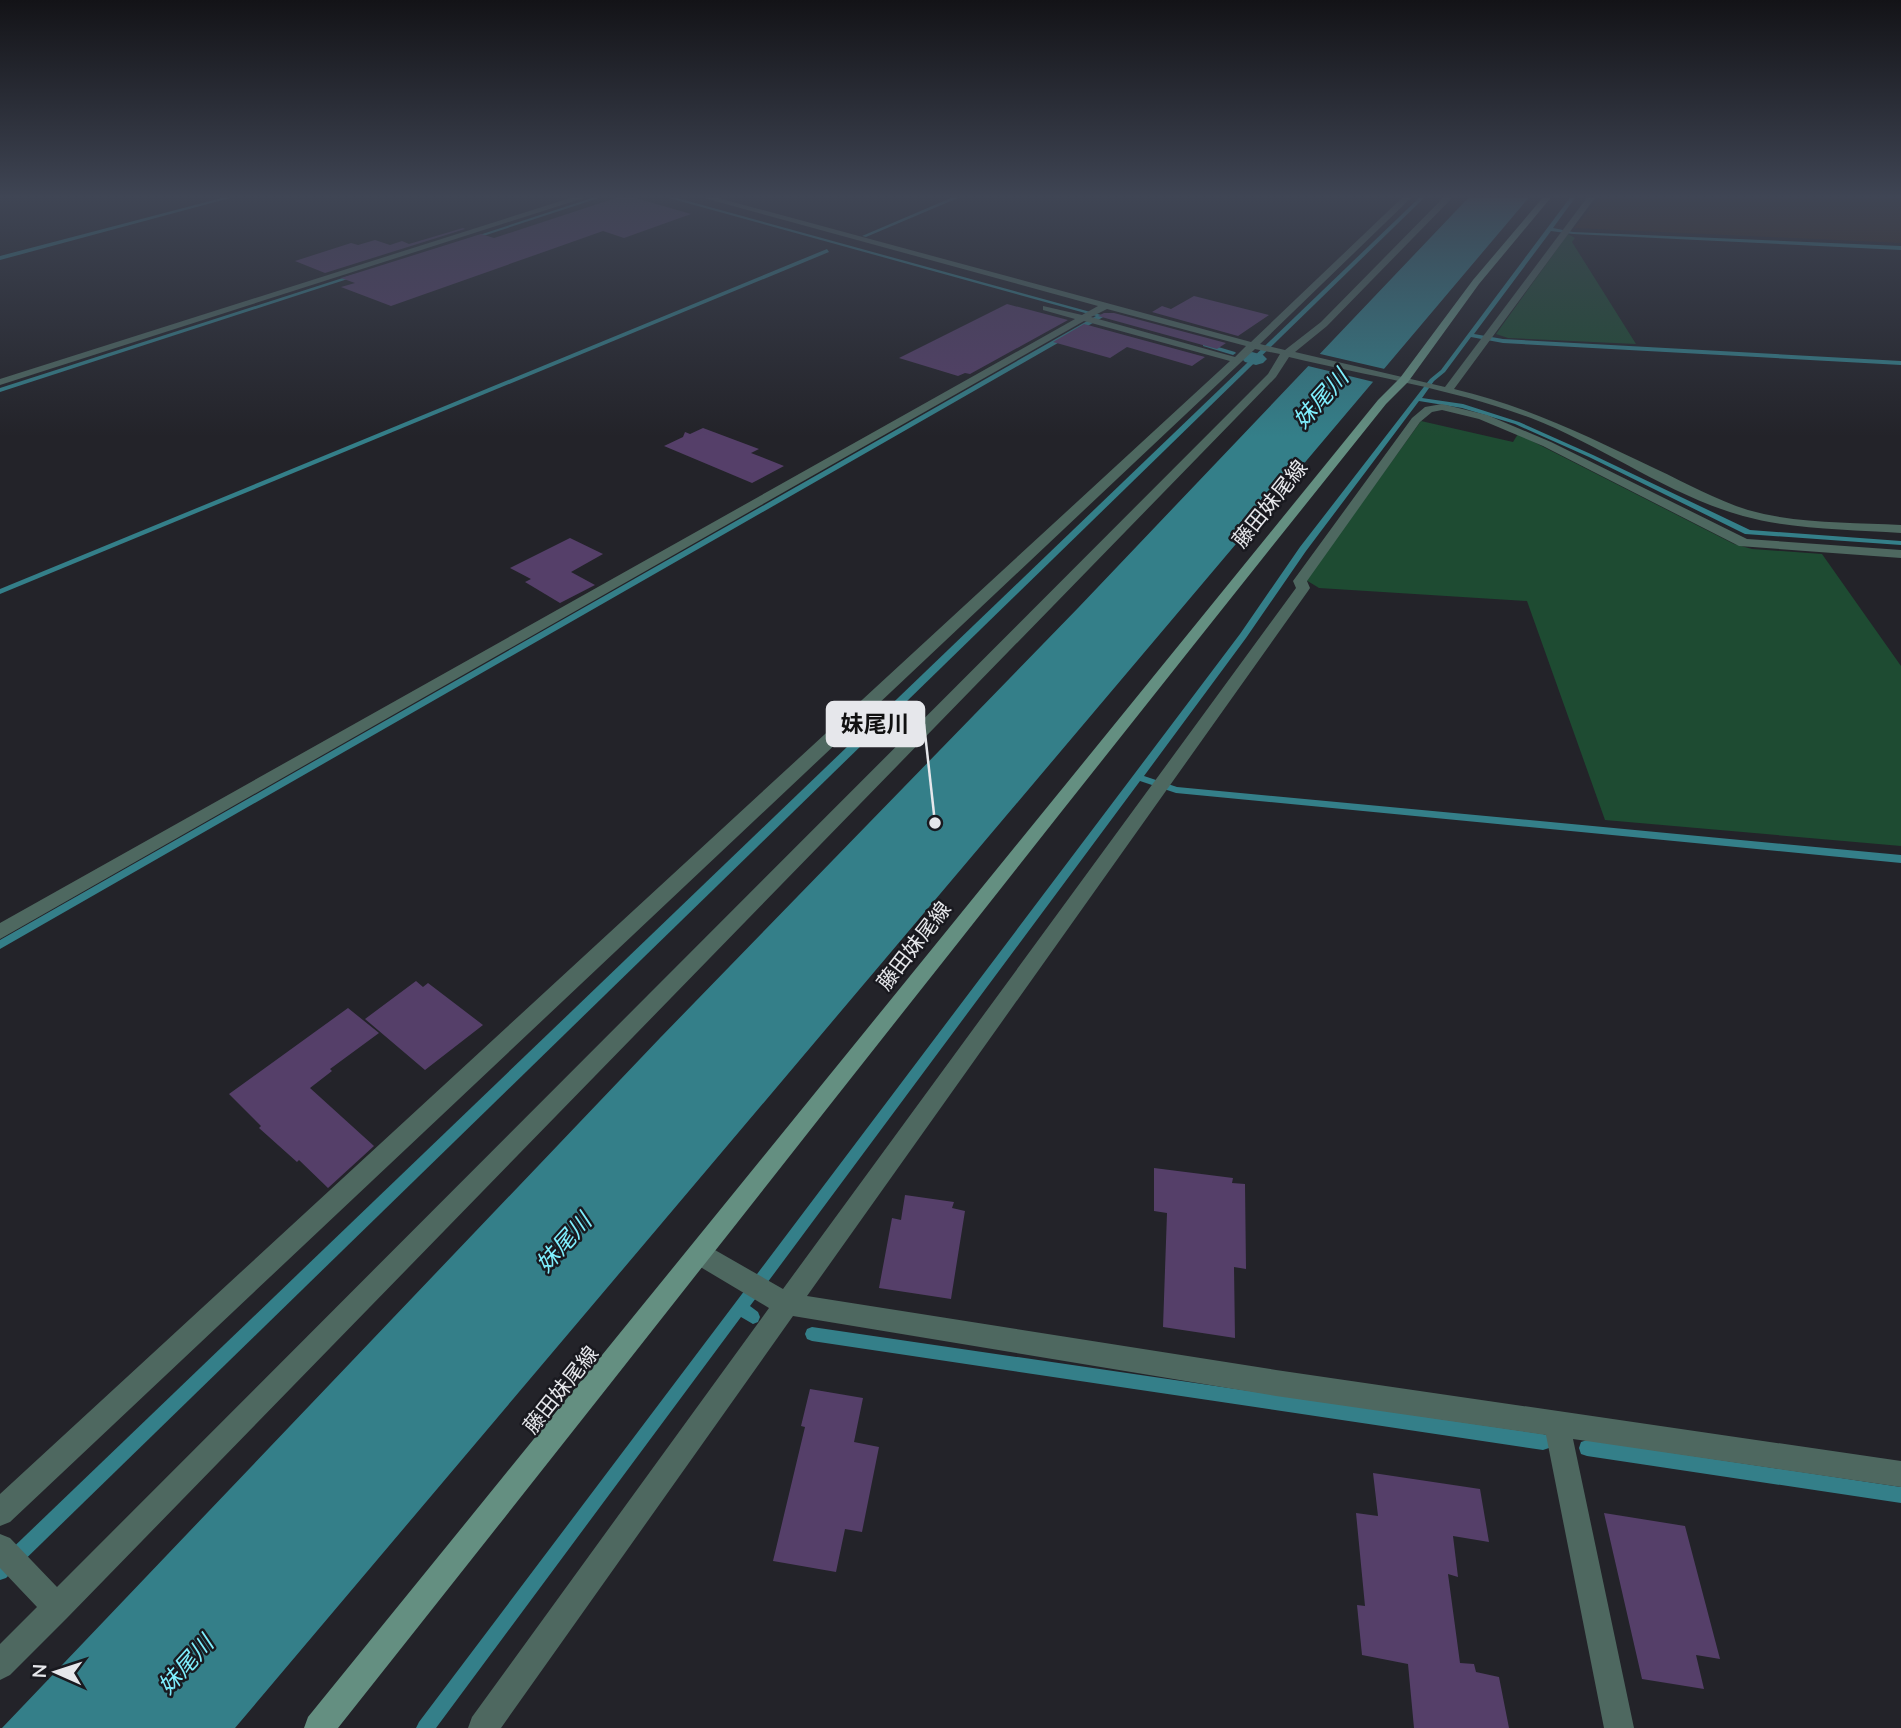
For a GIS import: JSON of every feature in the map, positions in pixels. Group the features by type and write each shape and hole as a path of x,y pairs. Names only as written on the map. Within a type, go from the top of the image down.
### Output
{"main road":[{"name":"藤田妹尾線","path":"319,1728 700,1254 1062,797 1382,402 1404,380 1481,276"}],"street":[{"path":"0,382 335,276"},
{"path":"966,276 1236,360"},
{"path":"1274,350 1339,276"},
{"path":"0,1512 1236,360 1274,350 1324,324 1372,276"},
{"path":"1442,388 1487,338 1532,276"},
{"path":"1046,309 1094,314 1274,350 1442,388 1528,414 1711,500 1746,513 1794,522 1901,529"},
{"path":"0,932 1094,314"},
{"path":"0,1665 1272,375 1280,359 1274,350"},
{"path":"483,1728 778,1300 986,1030 1303,588 1300,581 1429,409 1463,411 1552,442 1744,543 1901,554"},
{"path":"1552,442 1575,435"},
{"path":"700,1254 778,1300 815,1309 1262,1381 1901,1474"},
{"path":"1557,1424 1619,1728"},
{"path":"1,1549 57,1608"}],"green space":[{"path":"1538,276 1593,276 1636,344 1508,338 1496,334"},
{"path":"1421,421 1513,442 1518,434 1734,544 1752,549 1822,554 1901,666 1901,846 1605,820 1527,601 1319,588 1306,580"}],"water":[{"name":"妹尾川","path":"1394,276 1463,276 235,1728 2,1728 660,1038 1078,608"}],"pier":[{"path":"1316,353 1389,370 1378,383 1304,365"}],"building":[{"path":"349,276 477,276 391,306 341,287 355,283 341,278"},
{"path":"1194,296 1269,315 1238,336 1152,312 1162,306 1171,309"},
{"path":"1007,304 1068,320 970,374 958,376 899,358"},
{"path":"1114,313 1226,343 1217,349 1098,316"},
{"path":"1084,324 1205,357 1192,366 1127,347 1110,358 1053,342"},
{"path":"703,428 759,449 751,453 784,466 752,483 664,446 683,437 685,432 690,434"},
{"path":"570,538 603,554 571,572 595,585 560,603 525,582 531,579 510,568"},
{"path":"416,981 423,987 428,983 483,1025 425,1070 365,1019"},
{"path":"348,1008 379,1033 330,1069 332,1071 310,1088 374,1146 328,1188 259,1128 261,1126 229,1094"},
{"path":"1154,1168 1233,1178 1232,1183 1245,1184 1246,1269 1234,1267 1235,1338 1163,1327 1167,1213 1154,1211"},
{"path":"905,1195 954,1202 952,1208 965,1211 951,1299 879,1288 892,1218 901,1220"},
{"path":"810,1389 863,1398 854,1442 879,1447 862,1532 845,1529 836,1572 773,1561 805,1427 801,1426"},
{"path":"1373,1473 1480,1489 1489,1542 1453,1536 1458,1577 1448,1574 1460,1663 1474,1664 1476,1672 1499,1677 1509,1728 1414,1728 1408,1664 1362,1655 1357,1605 1365,1606 1356,1513 1378,1516"},
{"path":"1604,1513 1685,1526 1720,1659 1696,1655 1704,1689 1642,1679"}],"waterway":[{"path":"0,390 355,276"},
{"path":"0,592 767,276"},
{"path":"955,276 1102,316"},
{"path":"0,1572 1342,276"},
{"path":"1470,335 1515,276"},
{"path":"0,945 1101,316"},
{"path":"740,1308 1243,636 1303,549 1432,380 1443,371 1470,335"},
{"path":"1470,335 1503,341 1901,363"},
{"path":"1205,345 1233,353"},
{"path":"1252,358 1256,359"},
{"path":"1418,399 1463,406 1517,423 1748,532 1901,543"},
{"path":"1138,777 1176,790 1901,859"},
{"path":"425,1728 740,1308"},
{"path":"740,1308 753,1317"},
{"path":"812,1334 1543,1442"},
{"path":"1587,1448 1901,1495"}],"place":[{"name":"妹尾川","path":"935,823"}]}
